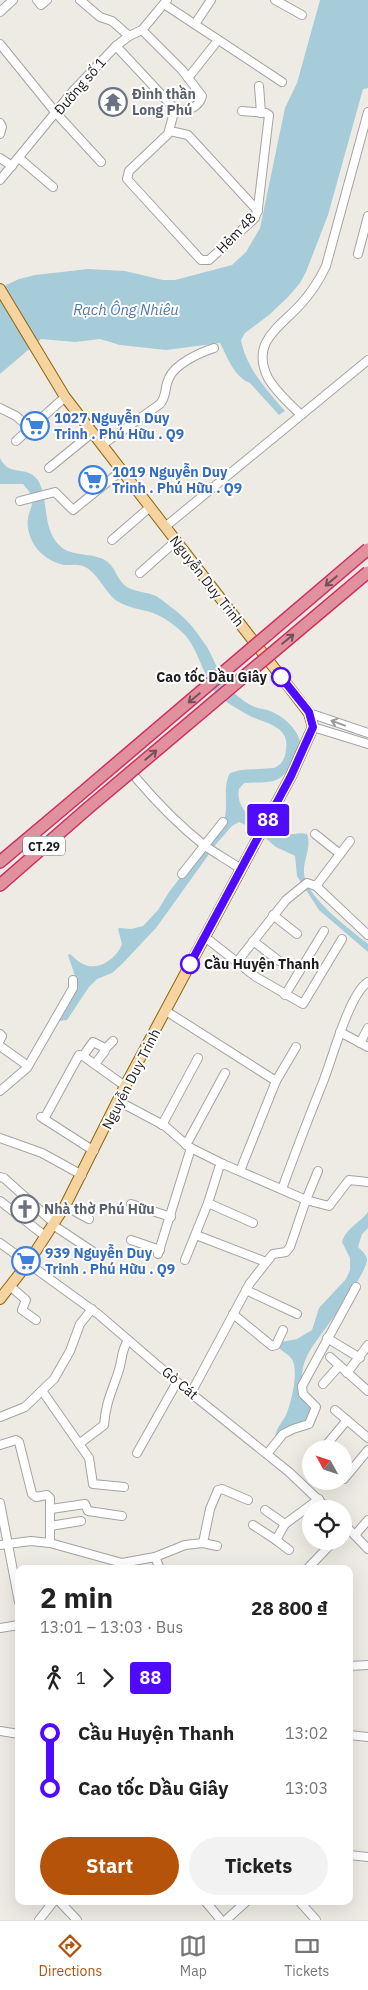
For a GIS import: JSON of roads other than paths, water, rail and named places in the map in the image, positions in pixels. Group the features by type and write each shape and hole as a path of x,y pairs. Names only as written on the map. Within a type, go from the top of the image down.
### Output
{"highway":[{"name":"CT.29","path":"0,862 368,549"},
{"name":"CT.29","path":"0,884 368,572"},
{"path":"0,854 77,797"}],"main road":[{"name":"Nguyễn Duy Trinh","path":"0,289 65,397 309,712 313,727 307,744 270,816 126,1086 82,1175 65,1206 28,1263 0,1299"}],"street":[{"path":"0,12 13,0"},
{"path":"80,0 100,18 112,21 129,36"},
{"path":"195,24 211,0"},
{"path":"275,0 302,15"},
{"path":"165,2 282,82"},
{"name":"Đường số 1","path":"0,180 73,91 116,46 129,36 142,30 165,2"},
{"path":"116,46 173,107 185,110 197,104 202,99 202,96 188,78 142,30"},
{"path":"188,78 215,44"},
{"path":"1,47 56,113 101,162"},
{"path":"242,111 261,113 260,86"},
{"path":"173,107 170,130 188,135 258,211"},
{"name":"Hẻm 48","path":"170,130 165,138 129,171 127,180 201,260 205,262 255,218 258,211 270,118 266,113 261,113"},
{"path":"301,416 269,379 263,361 265,343 277,326 308,296 324,271 330,255 367,116"},
{"path":"0,123 2,127 0,134"},
{"path":"0,158 12,166"},
{"path":"19,158 54,187"},
{"path":"358,254 365,239 368,216"},
{"path":"102,445 160,404 166,396 171,374 199,353 214,348"},
{"path":"165,527 368,360"},
{"path":"16,441 65,397"},
{"path":"0,408 16,416 30,428"},
{"path":"49,468 92,433"},
{"path":"20,501 55,492 73,510 121,471"},
{"path":"112,540 150,508"},
{"path":"140,572 176,541"},
{"path":"309,712 368,733"},
{"path":"313,727 368,744"},
{"path":"136,778 163,809 205,845 241,869"},
{"path":"182,874 223,822"},
{"path":"315,834 340,854"},
{"path":"316,886 350,841"},
{"path":"237,962 296,890 307,883 316,886 367,932"},
{"path":"273,916 297,934"},
{"path":"285,995 324,931"},
{"path":"205,937 256,977 303,1004 342,939"},
{"path":"253,941 279,961"},
{"path":"0,1091 18,1077 28,1066 73,988 73,980"},
{"path":"282,1189 324,1081 340,1032 361,990 368,982"},
{"path":"166,1011 276,1081"},
{"path":"360,1042 368,1028"},
{"path":"340,1032 368,1047"},
{"path":"0,1034 2,1036 0,1040"},
{"path":"94,1152 42,1117 78,1057 83,1056 94,1041 105,1049"},
{"path":"95,1064 113,1041"},
{"path":"0,1046 28,1066"},
{"path":"240,1171 276,1081 296,1047"},
{"path":"83,1056 126,1086"},
{"path":"162,1125 198,1058"},
{"path":"131,1240 159,1252 171,1217 189,1147 225,1072"},
{"path":"118,1102 162,1125 189,1147 306,1200 329,1206 349,1180 368,1182"},
{"path":"0,1138 42,1153 82,1175"},
{"path":"185,1260 208,1203 219,1168 223,1164"},
{"path":"191,1393 246,1290 273,1254 286,1252 290,1247 318,1171"},
{"path":"0,1177 4,1178 53,1224 92,1251"},
{"path":"0,1201 45,1236"},
{"path":"208,1203 253,1223"},
{"path":"131,1204 171,1217"},
{"path":"65,1206 89,1219"},
{"path":"196,1235 266,1262"},
{"name":"Gò Cát","path":"0,1243 92,1309 177,1382 267,1454 319,1500"},
{"path":"10,1286 26,1300 22,1310 36,1320"},
{"path":"267,1454 283,1434 293,1428 309,1424 316,1407 303,1394 302,1386 356,1287"},
{"path":"246,1290 296,1314"},
{"path":"0,1417 25,1407 42,1392 60,1370 70,1351 80,1324 92,1309"},
{"path":"233,1314 272,1346 276,1345 283,1330"},
{"path":"328,1338 360,1358"},
{"path":"79,1444 104,1425 107,1399 119,1371 122,1350 128,1340"},
{"path":"347,1373 368,1345"},
{"path":"330,1357 338,1366 368,1390"},
{"path":"323,1384 338,1366"},
{"path":"137,1453 177,1382"},
{"path":"42,1392 89,1458 93,1484 124,1487"},
{"path":"335,1410 368,1438"},
{"path":"330,1440 347,1420"},
{"path":"0,1445 16,1440 19,1442 32,1494 36,1497 49,1496 51,1509 50,1542"},
{"path":"352,1469 368,1450"},
{"path":"203,1543 210,1509 218,1490 222,1489 248,1500"},
{"path":"0,1503 15,1574"},
{"path":"51,1509 85,1504 88,1512 122,1516"},
{"path":"265,1510 285,1524"},
{"path":"276,1540 285,1524 302,1512"},
{"path":"355,1535 368,1520"},
{"path":"50,1526 81,1521"},
{"path":"253,1526 289,1550"},
{"path":"352,1533 368,1548"},
{"path":"0,1545 50,1542 126,1565"},
{"path":"133,1565 185,1545 203,1543 217,1546"},
{"path":"311,1565 325,1550"},
{"path":"155,1557 158,1565"},
{"path":"0,1628 15,1626"},
{"path":"353,1666 368,1665"},
{"path":"0,1731 15,1733"},
{"path":"353,1735 368,1737"},
{"path":"353,1855 368,1857"},
{"path":"39,1920 51,1905"},
{"path":"62,1905 77,1920"},
{"path":"208,1905 221,1920"},
{"path":"226,1920 243,1905"},
{"path":"303,1905 316,1920"}],"water":[{"name":"Rạch Ông Nhiêu","path":"320,0 368,0 368,88 363,89 328,215 306,272 300,283 288,297 269,315 245,333 241,340 252,369 264,387 285,411 279,415 250,383 236,372 220,343 166,350 120,345 100,339 75,342 41,339 0,374 0,293 6,285 35,275 88,269 125,271 163,280 175,280 232,265 246,252 260,228 285,108 297,83"},
{"path":"0,458 9,468 35,476 42,490 48,524 54,539 60,546 75,553 103,559 111,565 120,581 127,587 156,596 170,606 199,635 221,676 233,692 252,706 275,713 292,726 299,738 300,750 289,769 279,779 274,781 244,783 239,789 241,806 253,820 270,830 290,834 307,834 308,844 304,868 306,882 320,902 330,912 368,944 368,952 319,910 297,876 295,856 276,847 256,830 239,822 232,826 217,843 156,928 112,973 97,979 89,987 67,1020 59,1020 74,987 75,976 68,955 70,954 79,962 89,966 101,965 111,959 122,944 118,929 131,929 143,926 158,910 169,892 224,821 226,785 230,773 241,770 274,768 284,759 286,742 285,736 281,731 271,724 248,715 220,697 210,684 190,641 174,625 157,615 117,601 108,593 97,577 83,566 60,564 40,553 35,547 28,531 32,496 23,484 0,484"},
{"path":"368,1212 368,1228 362,1234 358,1247 367,1259 361,1276 310,1351 304,1364 300,1389 312,1409 312,1413 305,1423 275,1439 277,1429 288,1410 295,1378 294,1363 279,1348 281,1342 297,1339 312,1330 319,1308 346,1279 350,1270 350,1258 342,1242 344,1237"}],"place":[{"name":"Đình thần Long Phú","path":"113,102"},
{"name":"1027 Nguyễn Duy Trinh . Phú Hữu . Q9","path":"35,426"},
{"name":"1019 Nguyễn Duy Trinh . Phú Hữu . Q9","path":"93,480"},
{"name":"Cao tốc Dầu Giây","path":"281,677"},
{"name":"Cầu Huyện Thanh","path":"190,964"},
{"name":"Nhà thờ Phú Hữu","path":"25,1209"},
{"name":"939 Nguyễn Duy Trinh . Phú Hữu . Q9","path":"26,1261"}]}
